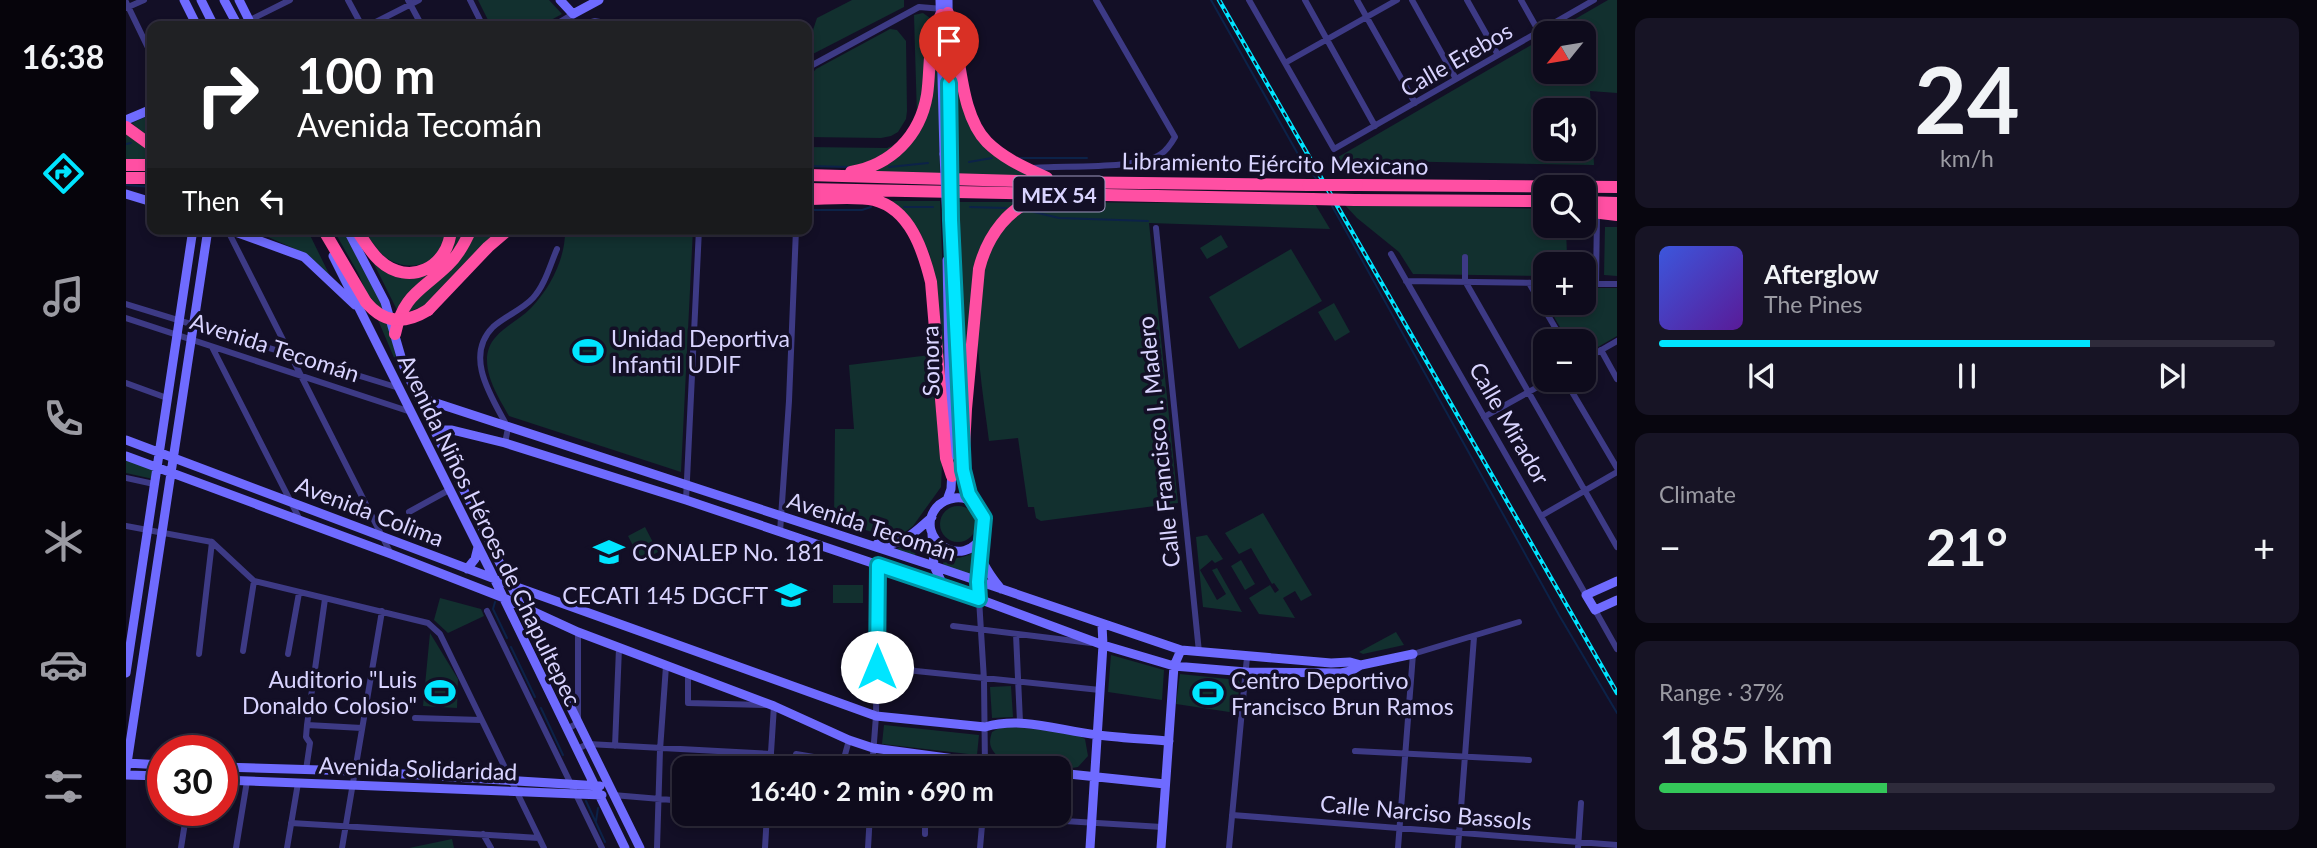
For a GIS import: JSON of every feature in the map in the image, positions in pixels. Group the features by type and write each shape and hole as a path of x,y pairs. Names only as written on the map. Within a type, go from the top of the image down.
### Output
{"highway":[{"path":"944,8 969,110 976,126 986,141 1007,159 1054,181"},
{"path":"827,175 871,166 886,160 907,142 924,106 933,29 944,8"},
{"path":"126,127 147,142"},
{"path":"126,165 147,165"},
{"name":"Libramiento Ejército Mexicano","path":"812,175 1308,185 1617,187"},
{"path":"126,178 147,178"},
{"name":"Libramiento Ejército Mexicano","path":"812,189 1533,202"},
{"path":"812,200 873,200 927,192"},
{"path":"957,472 982,255 994,232 1019,208 1037,199 1062,194"},
{"path":"873,200 893,209 914,232 926,261 931,282 946,458 957,472"},
{"path":"1596,202 1617,203"},
{"path":"1596,213 1617,215"},
{"path":"324,235 362,306 385,318 398,321 414,318 428,310 502,235"},
{"path":"360,235 379,260 390,268 419,273 443,257 449,247 450,235"},
{"path":"395,334 399,315 407,301 449,265 468,235"}],"street":[{"path":"144,0 127,6 147,46"},
{"path":"184,0 195,21"},
{"path":"201,0 212,21"},
{"path":"224,0 235,21"},
{"path":"239,0 250,21"},
{"path":"254,21 290,0"},
{"path":"348,0 359,21"},
{"path":"377,21 410,2 419,0"},
{"path":"470,0 481,21"},
{"path":"559,0 573,14"},
{"path":"561,21 599,0"},
{"path":"1025,168 1129,164 1153,159 1162,154 1175,137 1096,0"},
{"path":"1249,0 1285,63 1397,0"},
{"path":"1305,0 1376,126"},
{"path":"1357,0 1415,103"},
{"path":"1412,0 1456,79"},
{"path":"1467,0 1498,55"},
{"path":"1521,0 1533,21"},
{"path":"1572,0 1577,10"},
{"name":"Calle Erebos","path":"1558,21 1594,0"},
{"path":"410,2 420,21"},
{"path":"812,65 919,7 944,8"},
{"name":"Sonora","path":"944,8 957,472 947,500"},
{"name":"Calle Erebos","path":"1285,63 1334,149 1533,35"},
{"path":"126,120 147,111"},
{"path":"126,194 147,200"},
{"name":"Calle Francisco I. Madero","path":"1156,228 1199,652"},
{"path":"142,666 126,667 192,235"},
{"path":"126,768 207,235"},
{"path":"230,235 391,554"},
{"path":"244,235 304,257 362,306"},
{"name":"Avenida Niños Héroes de Chapultepec","path":"351,235 385,302 404,367 418,397 640,848"},
{"path":"686,500 699,235"},
{"path":"779,532 796,235"},
{"path":"1592,238 1597,284 1617,284"},
{"path":"505,443 508,428 486,385 479,362 484,342 490,330 532,299 542,284 557,249"},
{"name":"Calle Mirador","path":"1391,254 1595,610"},
{"path":"1465,257 1465,281 1617,547"},
{"path":"187,266 201,271"},
{"path":"1406,281 1533,283"},
{"path":"1529,283 1556,329"},
{"name":"Avenida Tecomán","path":"126,304 399,388"},
{"name":"Avenida Niños Héroes de Chapultepec","path":"362,306 399,388 625,848"},
{"name":"Avenida Tecomán","path":"126,318 411,412"},
{"path":"1596,354 1617,341"},
{"path":"212,347 299,518"},
{"path":"1601,351 1617,379"},
{"path":"126,383 167,398"},
{"path":"1485,418 1533,389"},
{"path":"1541,516 1617,470 1573,392"},
{"name":"Avenida Tecomán","path":"418,397 1181,650 1362,665"},
{"name":"Avenida Tecomán","path":"435,430 452,430 505,443 686,500 979,599 1103,645 1174,666 1246,672 1341,673 1519,622"},
{"name":"Avenida Colima","path":"126,440 381,534 494,579 876,716 985,727 1020,722 1098,735 1168,741"},
{"name":"Avenida Colima","path":"126,456 299,518 504,598 578,632 772,706 849,740 873,748 923,756"},
{"name":"Sonora","path":"957,472 984,518 983,534"},
{"path":"126,478 154,484"},
{"path":"409,512 449,490"},
{"path":"852,540 897,544 932,517 938,507 947,500 962,498 975,504"},
{"path":"932,517 934,566 944,587"},
{"path":"126,526 212,542 254,581 428,623 440,634 544,848"},
{"path":"932,532 943,547 961,552 977,544 983,534"},
{"path":"983,534 978,582 985,756"},
{"path":"200,654 212,542"},
{"path":"467,569 475,559 478,547"},
{"path":"981,556 991,576 1003,590"},
{"path":"873,756 876,716 878,565"},
{"path":"243,651 254,581"},
{"path":"1586,595 1617,581"},
{"path":"288,654 299,593"},
{"path":"306,770 310,743 306,737 307,725 326,600"},
{"path":"1617,600 1595,610 1617,649"},
{"path":"342,848 382,611"},
{"path":"486,611 602,848"},
{"path":"1090,848 1102,625"},
{"path":"953,626 1103,645"},
{"path":"567,729 578,723 578,632"},
{"path":"1016,634 1020,722"},
{"path":"1458,848 1474,637"},
{"path":"615,746 620,648"},
{"path":"1161,848 1174,666 1181,650"},
{"path":"1398,848 1413,653"},
{"path":"1229,848 1247,657"},
{"path":"657,848 666,666"},
{"path":"877,667 1100,690"},
{"path":"577,750 588,744 771,754 772,706 688,703 688,674"},
{"path":"415,718 481,720"},
{"path":"307,725 362,728"},
{"path":"796,754 843,762 849,740"},
{"path":"1355,751 1529,760"},
{"path":"126,768 147,766"},
{"path":"126,768 147,773"},
{"name":"Avenida Solidaridad","path":"238,768 355,771 608,786"},
{"path":"1071,776 1165,784"},
{"name":"Avenida Solidaridad","path":"238,781 613,795"},
{"path":"236,848 247,781"},
{"path":"287,848 298,783"},
{"path":"613,795 672,801"},
{"path":"1579,845 1581,803"},
{"name":"Calle Narciso Bassols","path":"1232,815 1460,832 1579,845 1617,845"},
{"path":"1071,820 1162,827"},
{"path":"291,823 539,838"},
{"path":"181,848 184,826"},
{"path":"765,848 766,826"},
{"path":"868,848 869,826"},
{"path":"925,826 925,834"},
{"path":"980,848 982,826"},
{"path":"483,834 491,848"}],"green space":[{"path":"478,0 549,0 562,14 549,21 488,21"},
{"path":"852,0 904,0 904,7 812,54 812,33 817,18"},
{"path":"1608,0 1617,0 1617,93 1590,91 1590,98 1533,98 1533,161 1594,161 1594,165 1333,160 1533,44 1533,84 1596,84 1596,21 1572,21"},
{"path":"923,13 930,18 922,103 917,117 914,15"},
{"path":"890,29 897,30 906,41 907,111 906,119 898,132 881,138 812,137 812,74 816,69"},
{"path":"951,31 965,109 1000,159 1028,176 956,175"},
{"path":"938,35 940,175 869,173 907,148"},
{"path":"147,116 147,138 132,123"},
{"path":"126,132 147,147 147,161 126,161"},
{"path":"902,141 858,165 812,167 812,147 887,148"},
{"path":"891,201 940,201 948,412 930,255 919,230"},
{"path":"957,202 1020,202 985,240 973,270 963,415"},
{"path":"1041,202 1315,204 1330,229 1149,223 1178,503 1041,521 1036,518 1034,507 1028,507 1018,438 989,441 977,318 983,270 990,248 999,233 1018,215"},
{"path":"1344,204 1533,209 1533,238 1566,238 1567,252 1533,252 1533,276 1413,274 1399,252"},
{"path":"1605,227 1617,227 1617,276 1604,275"},
{"path":"264,235 310,235 330,276 304,253"},
{"path":"336,235 346,235 380,301 390,329 398,367 358,273"},
{"path":"367,235 445,235 442,246 434,257 421,264 397,263 384,256"},
{"path":"452,235 465,235 453,255 404,297 398,312 366,248 373,257 424,273"},
{"path":"469,235 500,235 429,304 405,313"},
{"name":"Unidad Deportiva Infantil UDIF","path":"565,235 693,235 681,472 509,416 495,390 487,360 491,343 531,308 545,291 560,261"},
{"path":"1221,235 1228,247 1207,259 1200,248"},
{"path":"1291,249 1322,301 1239,349 1209,297"},
{"path":"1596,288 1617,288 1617,336 1596,348 1596,329 1561,329 1553,315 1596,315"},
{"path":"1334,303 1350,332 1335,341 1318,312"},
{"path":"930,355 942,465 941,487 913,526 891,538 834,520 835,429 854,429 849,365"},
{"path":"126,458 154,469 153,479 126,473"},
{"path":"958,506 971,511 976,524 971,537 958,542 945,537 940,524 945,511"},
{"path":"1263,513 1312,595 1301,601 1295,591 1283,598 1295,618 1259,614 1249,598 1270,585 1275,593 1279,590 1272,584 1251,548 1239,554 1225,533"},
{"path":"645,527 658,552 641,561 628,536"},
{"path":"919,534 915,556 895,550 910,542"},
{"path":"1207,535 1223,559 1215,563 1212,560 1200,570 1217,600 1226,594 1212,570 1217,568 1242,612 1203,607 1196,537"},
{"path":"974,552 975,574 972,576 944,566 941,555 958,558"},
{"path":"1241,560 1255,584 1245,590 1231,566"},
{"path":"833,585 863,585 863,603 833,603"},
{"path":"440,598 481,609 484,616 448,633 434,620"},
{"path":"1396,632 1404,645 1363,654 1359,652"},
{"path":"430,633 458,679 457,708 423,706"},
{"name":"Centro Deportivo Francisco Brun Ramos","path":"1111,655 1164,670 1162,700 1108,692"},
{"name":"Centro Deportivo Francisco Brun Ramos","path":"1180,674 1238,680 1240,683 1236,713 1176,704"},
{"path":"1011,686 1013,717 992,718 990,687"},
{"path":"884,725 979,735 977,755 882,744"},
{"path":"1003,726 1074,733 1085,739 1088,756 1078,767 1071,768 1071,756 998,756 991,747 992,732"},
{"path":"452,839 454,848 409,848"}],"waterway":[{"path":"1211,0 1299,156 1317,180"},
{"path":"126,144 131,143"},
{"path":"969,162 992,158"},
{"path":"1020,158 1087,158"},
{"path":"889,167 928,163"},
{"path":"1121,167 1175,165 1186,172"},
{"path":"812,166 848,167"},
{"path":"126,185 147,187"},
{"path":"1332,206 1559,615 1617,713"},
{"path":"812,210 862,210 871,207"},
{"path":"904,207 933,207"},
{"path":"970,207 1006,208"},
{"path":"1030,211 1059,218 1148,221"},
{"path":"495,602 493,609 507,638"},
{"path":"511,647 535,697"},
{"path":"541,708 563,755"},
{"path":"586,801 605,842"},
{"path":"596,821 598,808"}],"railway":[{"path":"1219,0 1617,693"}],"place":[{"name":"Unidad Deportiva Infantil UDIF","path":"588,351"},
{"name":"CONALEP No. 181","path":"609,552"},
{"name":"CECATI 145 DGCFT","path":"791,595"},
{"name":"Auditorio \"Luis Donaldo Colosio\"","path":"440,692"},
{"name":"Centro Deportivo Francisco Brun Ramos","path":"1208,693"}],"route":[{"path":"877,667 878,565 979,599 978,582 985,526 984,518 969,494 963,470 951,220 949,83"}]}
